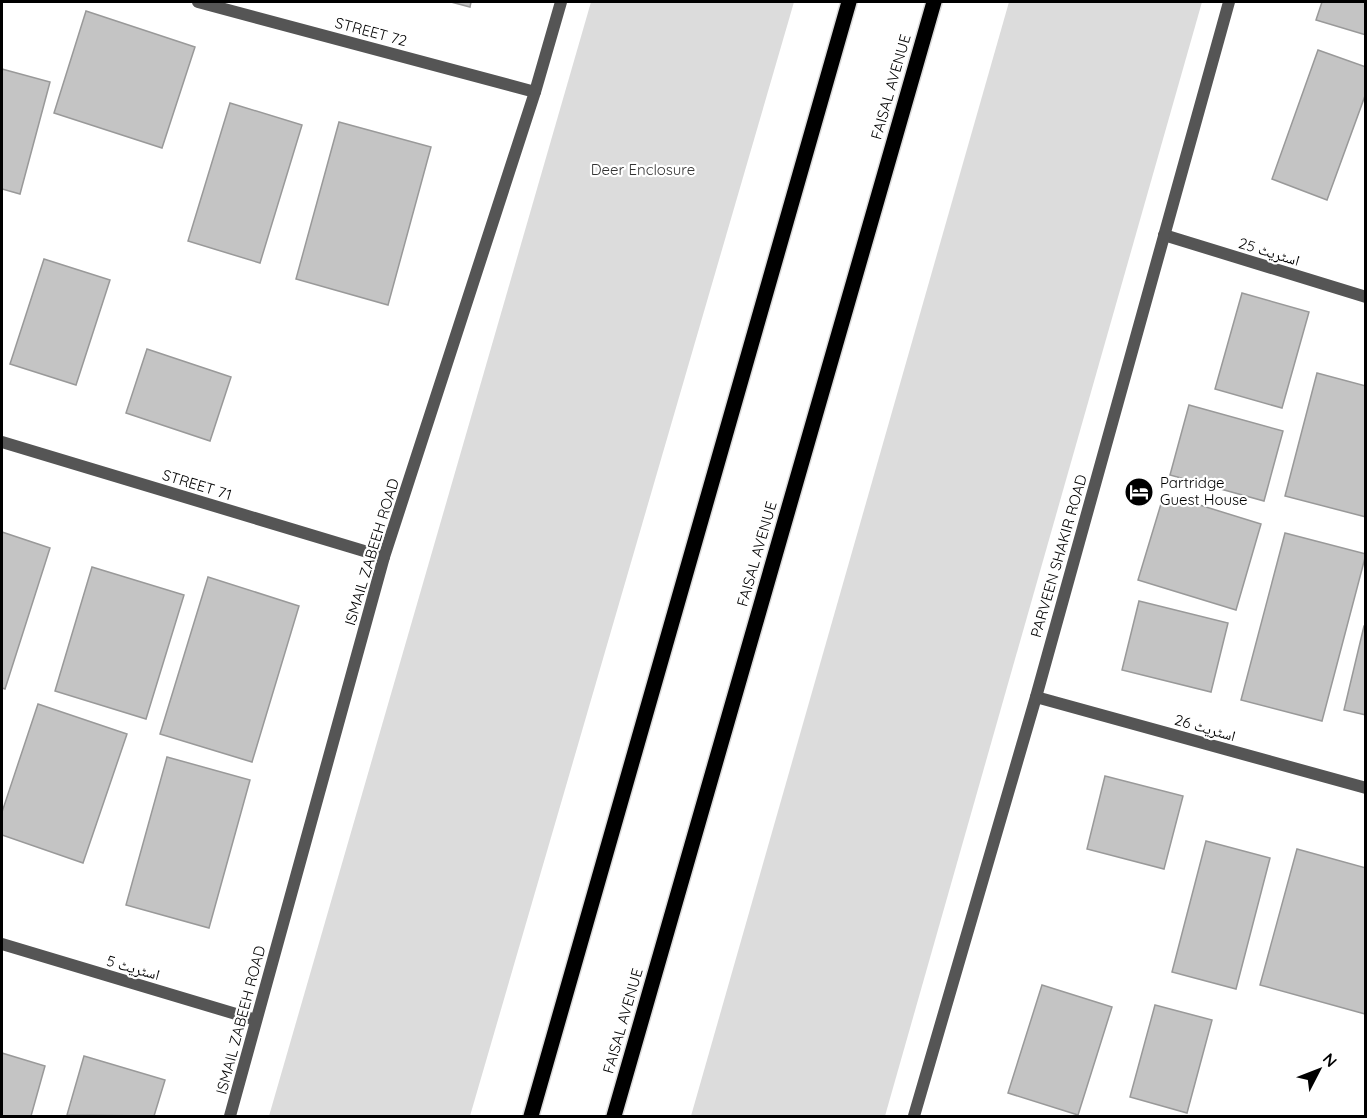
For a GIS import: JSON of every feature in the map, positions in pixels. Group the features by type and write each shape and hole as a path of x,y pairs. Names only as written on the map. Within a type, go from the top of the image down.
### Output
{"main road":[{"path":"531,1116 849,2"},
{"name":"FAISAL AVENUE","path":"614,1116 934,2"}],"street":[{"name":"STREET 72","path":"198,2 535,92"},
{"name":"ISMAIL ZABEEH ROAD","path":"230,1116 384,557 535,92 561,2"},
{"name":"PARVEEN SHAKIR ROAD","path":"914,1116 1036,697 1229,2"},
{"name":"اسٹریٹ 25","path":"1164,235 1365,297"},
{"name":"STREET 71","path":"2,441 384,557"},
{"name":"اسٹریٹ 26","path":"1036,697 1365,788"},
{"name":"اسٹریٹ 5","path":"2,945 256,1020"}],"green space":[{"name":"Deer Enclosure","path":"591,2 794,2 470,1116 269,1116"},
{"path":"1009,2 1202,2 885,1116 691,1116"}],"building":[{"path":"451,2 471,2 470,7"},
{"path":"1322,2 1366,2 1366,35 1316,20"},
{"path":"86,11 195,47 162,148 54,113"},
{"path":"1318,50 1366,67 1366,93 1327,200 1272,179"},
{"path":"2,69 50,82 20,194 2,189"},
{"path":"230,103 302,125 260,263 188,241"},
{"path":"339,122 431,147 388,305 296,279"},
{"path":"44,259 110,280 76,385 10,364"},
{"path":"1242,293 1309,312 1282,408 1215,389"},
{"path":"147,349 231,377 210,441 126,413"},
{"path":"1317,373 1366,386 1366,517 1285,496"},
{"path":"1189,405 1283,431 1264,501 1170,475"},
{"path":"1164,494 1261,524 1236,610 1138,580"},
{"path":"2,532 50,548 5,689 2,688"},
{"path":"1285,533 1366,554 1322,721 1241,700"},
{"path":"92,567 184,595 146,719 55,691"},
{"path":"208,577 299,606 252,762 160,734"},
{"path":"1139,601 1228,623 1211,692 1122,670"},
{"path":"1364,626 1366,626 1366,715 1344,710"},
{"path":"38,704 127,734 83,863 2,835 2,812"},
{"path":"167,757 250,780 209,928 126,905"},
{"path":"1105,776 1183,796 1164,869 1087,849"},
{"path":"1206,841 1270,858 1236,989 1172,972"},
{"path":"1297,849 1366,868 1365,1014 1260,985"},
{"path":"1042,985 1112,1007 1078,1115 1008,1093"},
{"path":"1155,1005 1212,1020 1187,1113 1130,1097"},
{"path":"2,1053 45,1066 31,1116 2,1116"},
{"path":"84,1056 165,1080 154,1116 67,1115"}],"place":[{"name":"Partridge Guest House","path":"1139,492"}]}
